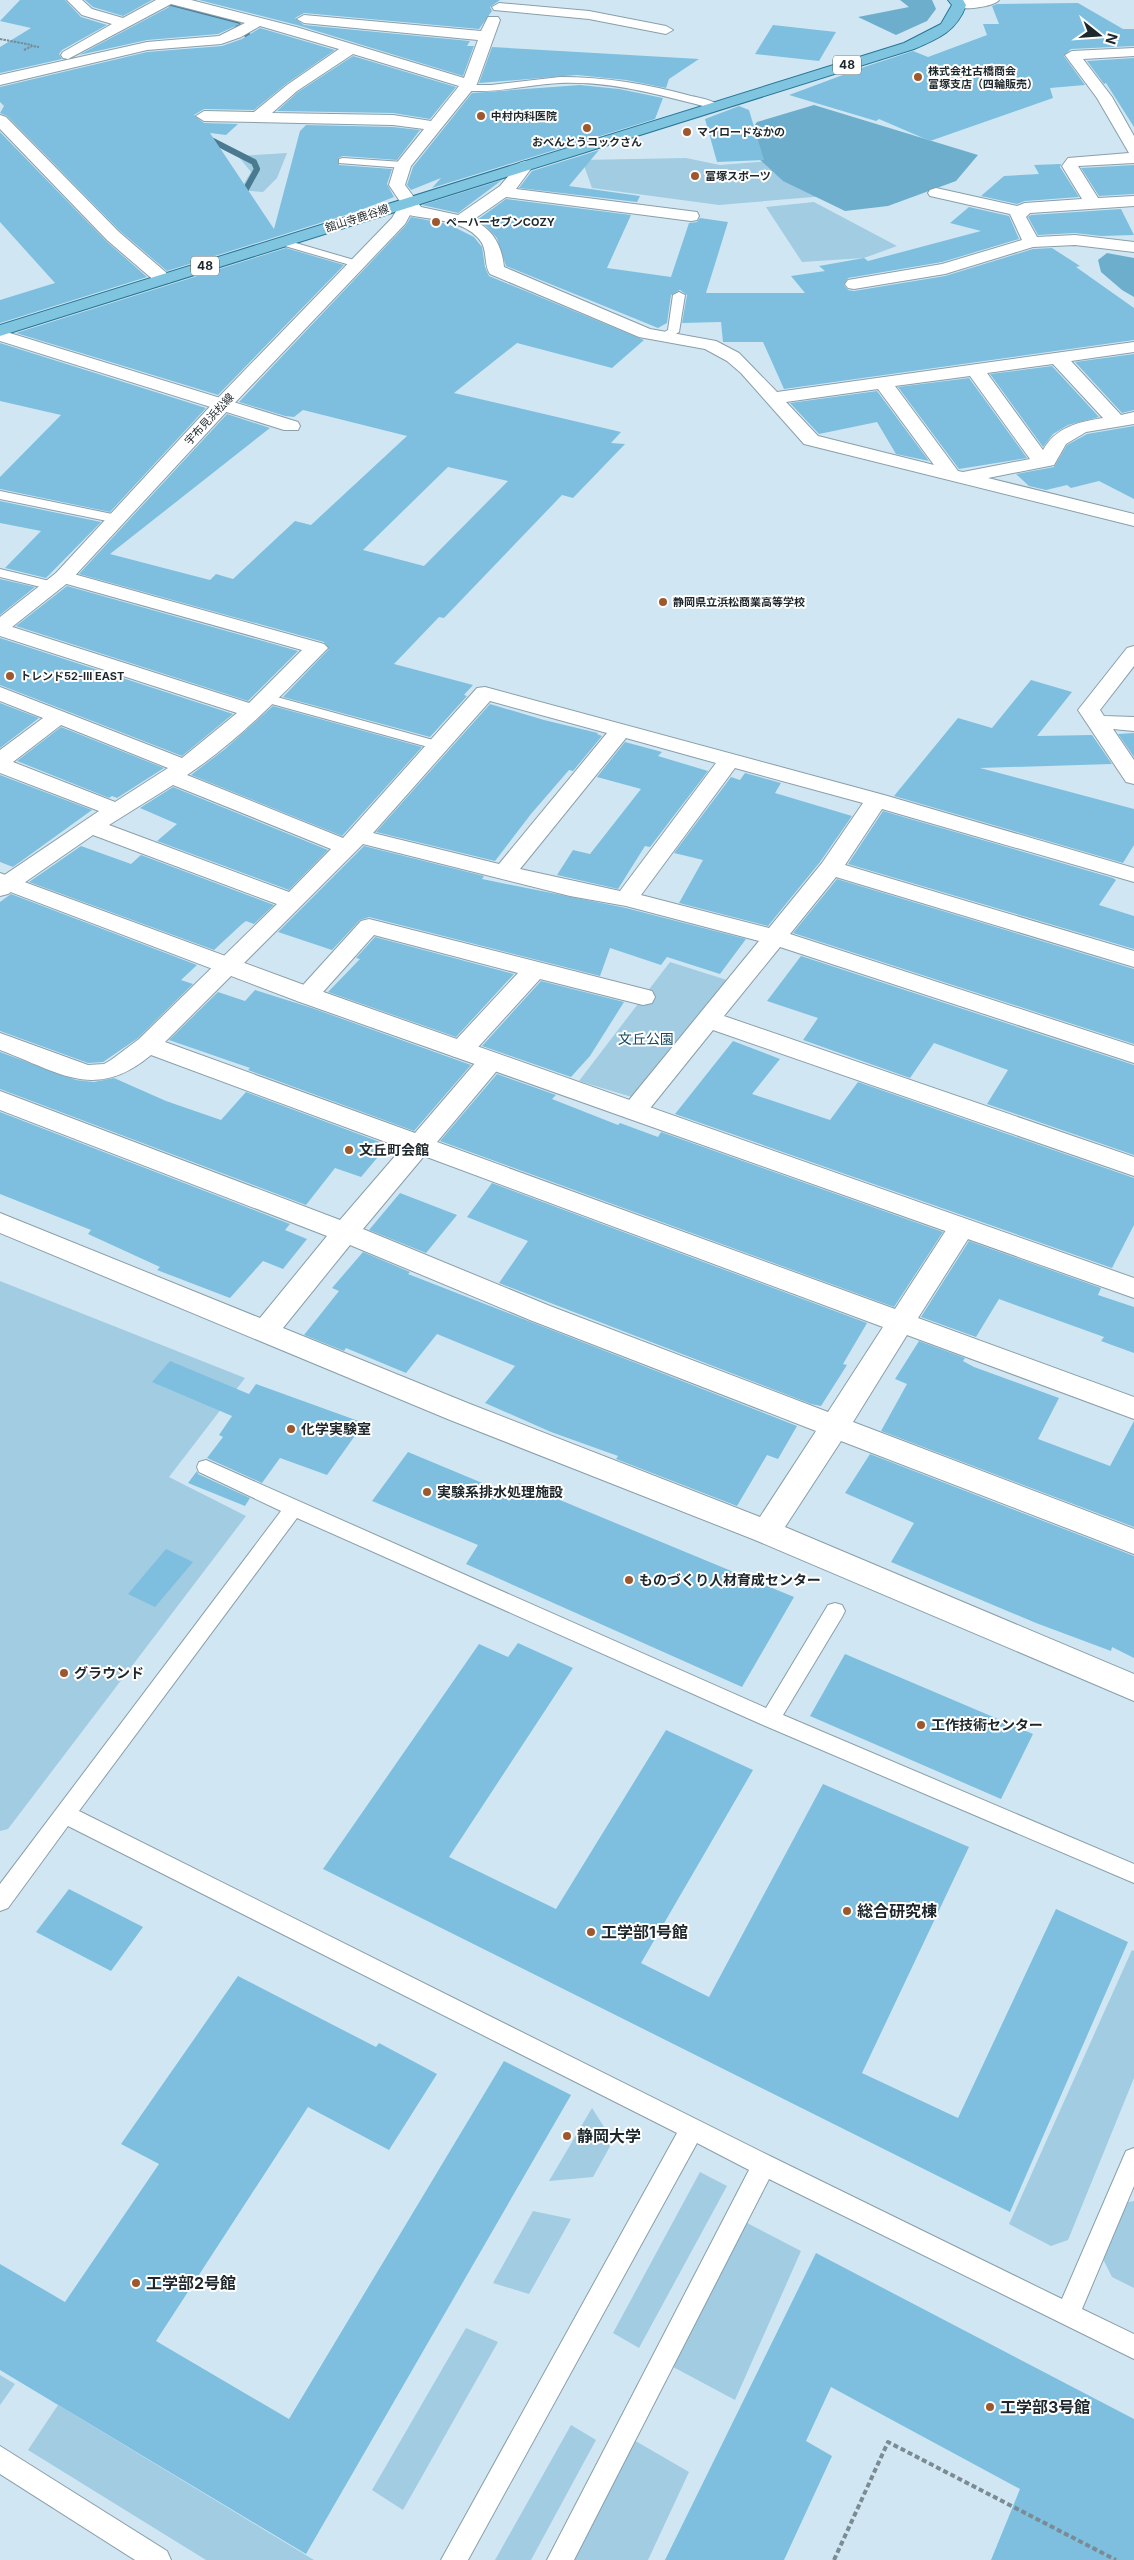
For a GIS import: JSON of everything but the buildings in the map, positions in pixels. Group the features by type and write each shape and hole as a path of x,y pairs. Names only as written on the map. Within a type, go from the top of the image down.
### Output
{"main road":[{"name":"48","path":"715,106 909,46 945,29 952,23 957,2"},
{"name":"舘山寺鹿谷線","path":"0,331 715,106"}],"street":[{"path":"74,0 87,12 123,24"},
{"path":"174,0 254,24 291,30 468,86"},
{"path":"957,2 992,0"},
{"path":"47,69 164,2"},
{"path":"666,30 589,15 495,2 486,36 468,86 403,165 397,185 416,211 462,220 475,226 489,240 497,256 496,270 646,333 710,346 733,357 747,369 811,440 1134,520"},
{"path":"291,30 307,14 486,36"},
{"path":"0,80 154,44 205,42 236,34 254,24"},
{"path":"257,118 292,88 351,48"},
{"path":"1134,52 1072,55 1104,97 1134,150"},
{"path":"204,116 394,120 436,126"},
{"path":"0,120 113,236 163,279"},
{"path":"1093,204 1070,166 1074,161 1134,158"},
{"path":"462,220 503,192 519,178 525,166"},
{"path":"503,192 691,216"},
{"path":"936,193 1021,212"},
{"path":"1032,242 1018,216 1025,208 1134,201"},
{"name":"宇布見浜松線","path":"0,628 58,582 222,405 399,220 409,202"},
{"path":"854,284 945,269 1032,242 1075,240 1134,247"},
{"path":"0,335 291,426"},
{"path":"772,398 974,368 1134,348"},
{"path":"1057,357 1125,420"},
{"path":"974,368 1042,462"},
{"path":"882,382 956,477"},
{"path":"956,477 1047,461 1058,441 1081,428 1125,420"},
{"path":"3,884 90,826 178,771 225,737 317,648 58,582"},
{"path":"0,628 259,704"},
{"path":"1134,652 1089,710 1134,777"},
{"path":"0,693 60,716 178,771 352,841 505,872 570,889 626,899 774,937 1134,1055"},
{"path":"0,1041 86,1073 101,1074 120,1068 148,1045 352,841 486,693 728,761 876,800 1134,875"},
{"path":"0,761 60,716"},
{"path":"1098,722 1134,724"},
{"path":"505,872 620,731"},
{"path":"626,899 728,761"},
{"path":"0,765 116,810"},
{"path":"634,1111 831,868 876,800"},
{"path":"90,826 292,901"},
{"path":"831,868 1134,959"},
{"path":"3,884 460,1050 1134,1288"},
{"path":"306,994 369,926 643,997"},
{"path":"460,1050 534,970"},
{"path":"709,1020 1134,1167"},
{"path":"148,1045 422,1144 1134,1408"},
{"path":"265,1331 345,1232 491,1061"},
{"path":"0,1100 345,1232 540,1313 1134,1542"},
{"path":"0,1222 460,1412 766,1532 1134,1688"},
{"path":"766,1532 836,1427 900,1320 962,1228"}],"lane":[{"path":"468,86 486,88 537,81 588,80 644,89 715,106"},
{"path":"344,161 403,165"},
{"path":"282,242 357,264"},
{"path":"665,336 673,332 679,295"},
{"path":"0,495 117,519"},
{"path":"0,573 58,582"},
{"path":"259,704 439,746"},
{"path":"206,1467 294,1508 770,1719 1134,1874"},
{"path":"0,1901 294,1508"},
{"path":"770,1719 835,1611"},
{"path":"65,1814 764,2165 1134,2347"},
{"path":"454,2560 692,2129"},
{"path":"1067,2315 1134,2158"},
{"path":"560,2560 764,2165"},
{"path":"0,2459 158,2560"}],"path":[{"path":"0,39 32,46"},
{"path":"834,2560 888,2442 1116,2560"}],"green space":[{"path":"287,153 277,178 263,192 240,190 251,172 238,156"},
{"name":"富塚スポーツ","path":"686,158 720,165 783,160 825,196 719,205 592,188 582,160"},
{"path":"814,202 897,246 864,258 802,262 766,207"},
{"name":"文丘公園","path":"670,962 727,980 635,1098 579,1081"},
{"name":"グラウンド","path":"0,1281 245,1378 169,1477 246,1516 8,1829 0,1831"},
{"path":"1132,1950 1134,1951 1134,2078 1068,2240 1051,2246 1009,2224"},
{"path":"592,2108 613,2141 593,2177 549,2181"},
{"path":"700,2172 727,2186 639,2348 613,2333"},
{"path":"1134,2201 1134,2288 1112,2277 1102,2257 1123,2203"},
{"path":"533,2211 571,2219 529,2294 493,2283"},
{"path":"730,2214 801,2251 735,2400 660,2360"},
{"path":"466,2328 498,2342 403,2510 372,2490"},
{"path":"0,2375 15,2384 0,2405"},
{"path":"58,2405 314,2560 206,2560 28,2450"},
{"path":"571,2425 596,2440 531,2560 495,2560"},
{"path":"620,2432 689,2472 648,2560 565,2560"}],"shaded area":[{"path":"900,0 932,0 936,9 927,21 896,35 858,17 909,7"},
{"path":"814,105 978,155 956,181 888,206 845,211 783,181 742,143 757,122"},
{"path":"1107,253 1134,258 1134,297 1122,290 1101,272 1098,260"}],"waterway":[{"path":"158,0 229,20 237,24 251,39 250,47"},
{"path":"205,137 254,162 257,169 240,200"}],"place":[{"name":"株式会社古橋商会 富塚支店（四輪販売）","path":"918,77"},
{"name":"中村内科医院","path":"481,116"},
{"name":"おべんとうコックさん","path":"587,128"},
{"name":"マイロードなかの","path":"687,132"},
{"name":"富塚スポーツ","path":"695,176"},
{"name":"ペーハーセブンCOZY","path":"436,222"},
{"name":"静岡県立浜松商業高等学校","path":"663,602"},
{"name":"トレンド52-III EAST","path":"10,676"},
{"name":"文丘町会館","path":"349,1150"},
{"name":"化学実験室","path":"291,1429"},
{"name":"実験系排水処理施設","path":"427,1492"},
{"name":"ものづくり人材育成センター","path":"629,1580"},
{"name":"グラウンド","path":"64,1673"},
{"name":"工作技術センター","path":"921,1725"},
{"name":"総合研究棟","path":"847,1911"},
{"name":"工学部1号館","path":"591,1932"},
{"name":"静岡大学","path":"567,2136"},
{"name":"工学部2号館","path":"136,2283"},
{"name":"工学部3号館","path":"990,2407"}]}
